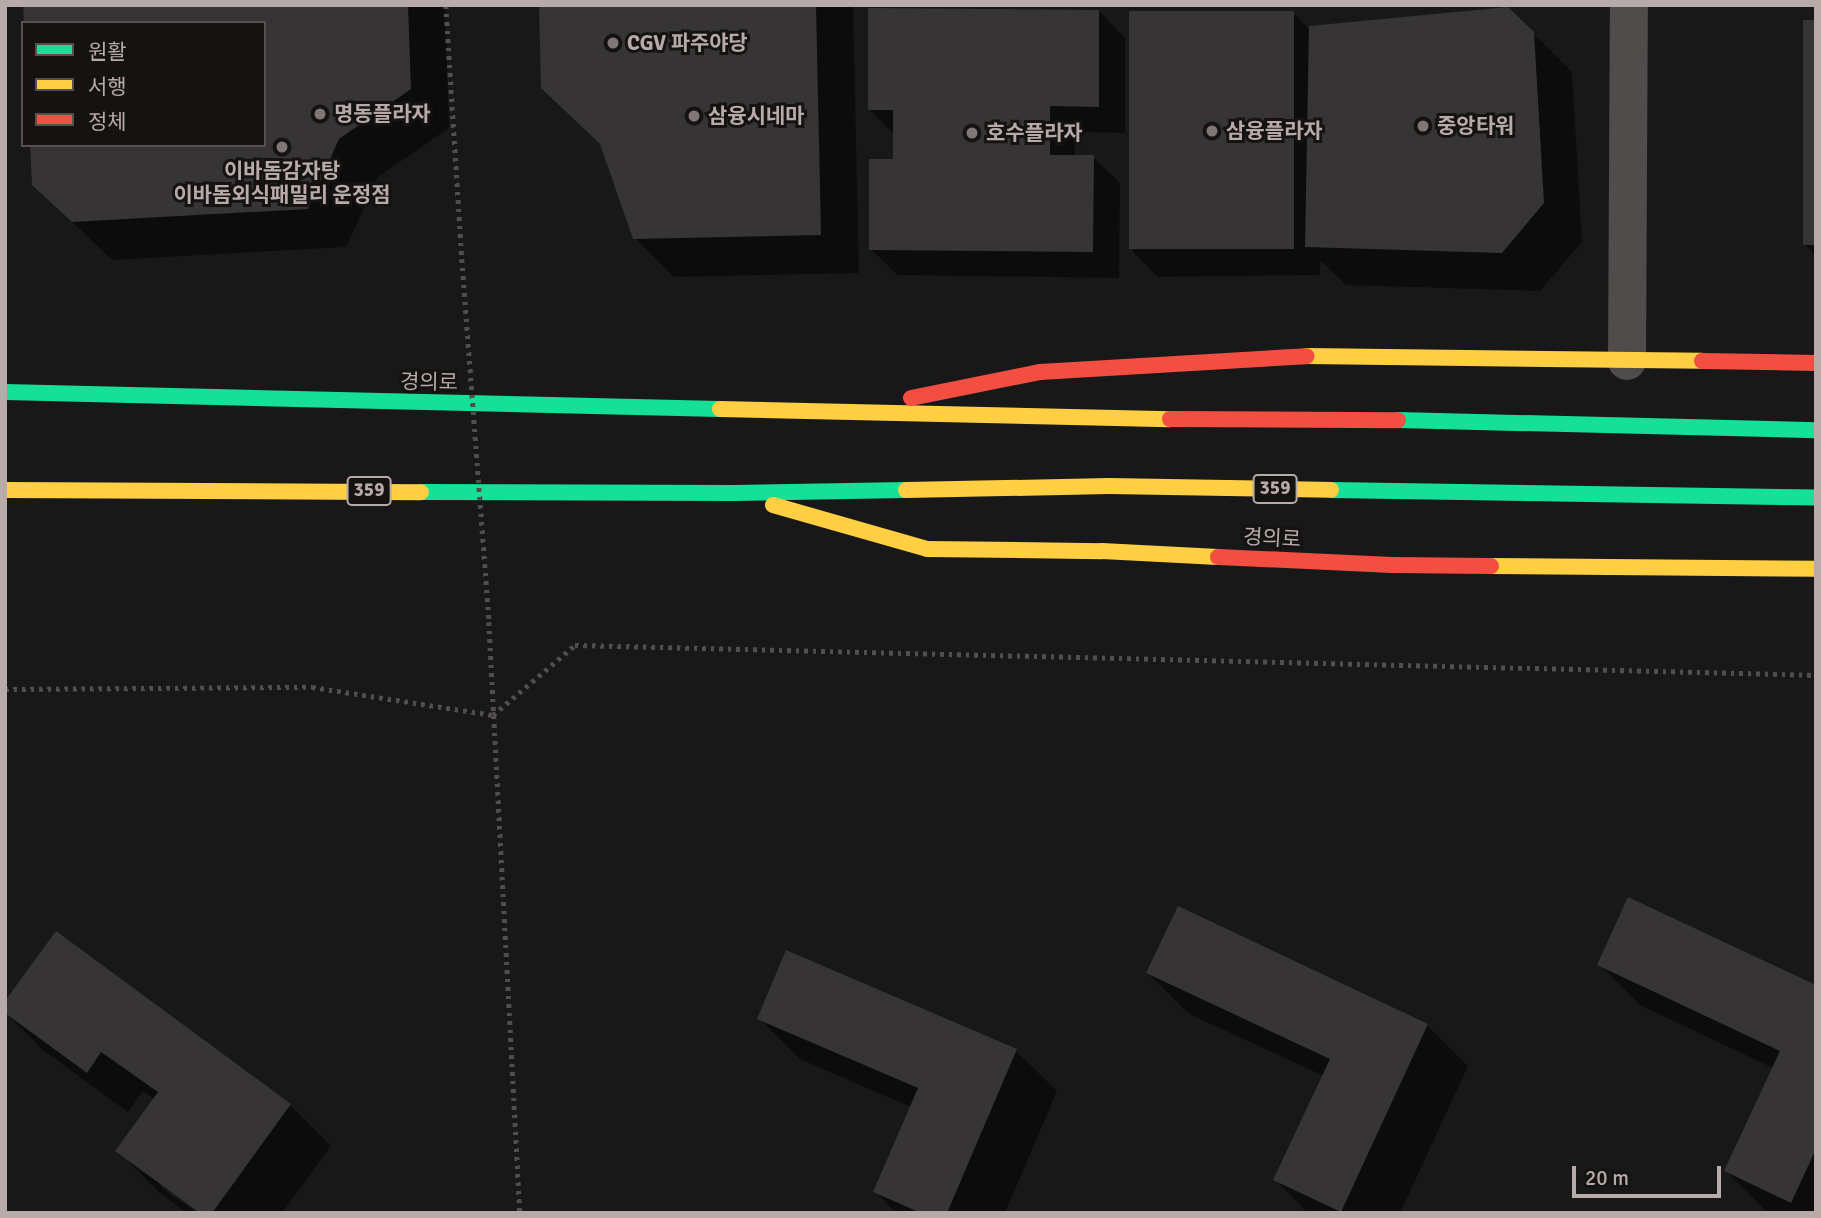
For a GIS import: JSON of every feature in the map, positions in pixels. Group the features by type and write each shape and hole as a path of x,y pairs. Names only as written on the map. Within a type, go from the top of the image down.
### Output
{"main road":[{"name":"경의로","path":"853,411 1040,372 1254,357 1363,354 1816,363"},
{"name":"경의로","path":"5,392 853,411 1065,419 1423,420 1816,430"},
{"name":"경의로","path":"5,490 734,493 1109,486 1816,498"},
{"name":"경의로","path":"734,493 927,549 1102,551 1392,565 1816,569"}],"street":[{"path":"1626,360 1629,5"}],"path":[{"path":"446,5 493,715 520,1213"},
{"path":"5,689 312,687 493,715 575,645 1816,675"}],"building":[{"name":"명동플라자","path":"23,5 408,5 411,89 339,139 308,209 72,222 32,185 30,147 266,147 266,21 24,21"},
{"name":"삼융시네마","path":"539,5 816,5 821,235 633,239 600,144 541,88"},
{"name":"중앙타워","path":"1508,7 1534,32 1544,203 1502,253 1305,247 1309,26"},
{"name":"호수플라자","path":"868,8 1099,10 1099,107 1050,106 1050,155 1094,155 1093,252 869,250 869,159 893,159 893,110 868,110"},
{"name":"삼융플라자","path":"1129,11 1294,11 1294,249 1129,249"},
{"path":"1803,20 1816,20 1816,245 1803,245"},
{"path":"1628,897 1816,985 1816,1149 1791,1203 1724,1171 1780,1051 1597,965"},
{"path":"1178,906 1428,1024 1341,1212 1273,1180 1330,1059 1146,973"},
{"path":"56,931 291,1104 212,1213 200,1213 115,1151 158,1092 101,1052 87,1073 5,1013 5,1001"},
{"path":"786,950 1017,1049 947,1213 921,1213 873,1192 918,1088 757,1019"}],"traffic: fast":[{"path":"5,392 720,409"},
{"path":"1398,420 1816,430"},
{"path":"421,492 734,493 906,490"},
{"path":"1331,490 1816,498"}],"traffic: slow":[{"path":"1307,356 1702,361"},
{"path":"720,409 1170,419"},
{"path":"906,490 1109,486 1331,490"},
{"path":"5,490 421,492"},
{"path":"773,505 927,549 1102,551 1218,557"},
{"path":"1491,566 1816,569"}],"traffic: jam":[{"path":"911,398 1040,372 1307,356"},
{"path":"1702,361 1816,363"},
{"path":"1170,419 1398,420"},
{"path":"1218,557 1392,565 1491,566"}],"place":[{"name":"CGV 파주야당","path":"613,43"},
{"name":"명동플라자","path":"320,114"},
{"name":"삼융시네마","path":"694,116"},
{"name":"중앙타워","path":"1423,126"},
{"name":"삼융플라자","path":"1212,131"},
{"name":"호수플라자","path":"972,133"},
{"name":"이바돔감자탕 이바돔외식패밀리 운정점","path":"282,147"}]}
